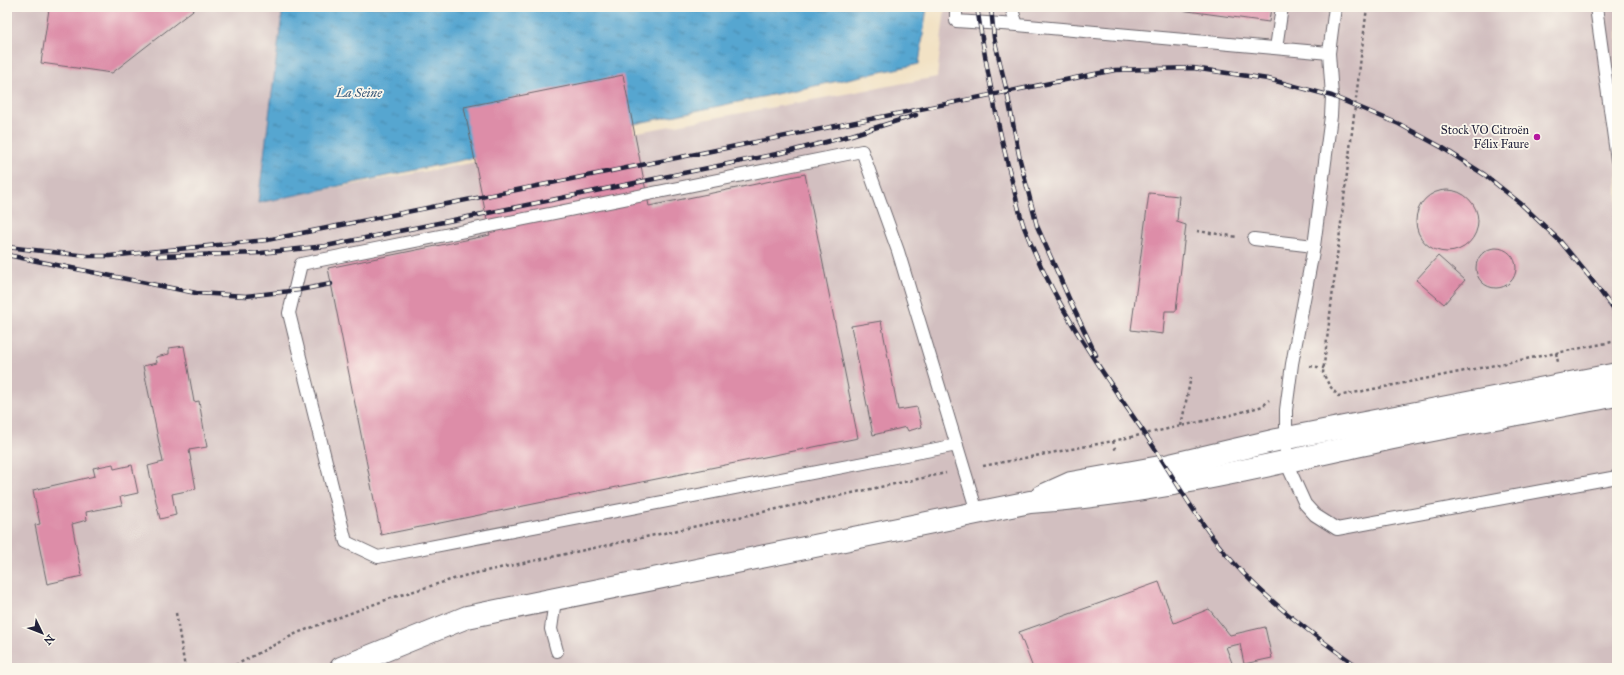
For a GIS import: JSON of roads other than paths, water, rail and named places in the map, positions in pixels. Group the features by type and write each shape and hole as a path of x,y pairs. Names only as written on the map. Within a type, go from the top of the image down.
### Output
{"street":[{"path":"1030,502 1071,482 1166,466 1286,439 1617,374"},
{"path":"341,668 467,617 977,512 1030,502 1076,499 1178,484 1389,439 1617,395"}],"lane":[{"path":"956,7 956,22 1017,25 1329,53"},
{"path":"1011,7 1017,25"},
{"path":"1276,48 1282,7"},
{"path":"1335,7 1329,53 1332,96 1331,116 1314,246 1292,364 1286,410 1286,462 1305,504 1315,515 1337,529 1617,477"},
{"path":"1596,7 1617,160"},
{"path":"957,445 378,557 346,542 289,313 301,264 862,151 898,251 957,445 964,470 977,512"},
{"path":"1254,239 1314,246"},
{"path":"555,600 551,629 557,651"}],"water":[{"name":"La Seine","path":"283,7 927,7 919,64 258,203"}],"railway":[{"path":"977,7 997,116 1024,227 1035,254 1076,331 1194,511 1228,557 1281,609 1360,668"},
{"path":"991,7 994,38 1007,92 1020,160 1037,226 1096,355"},
{"path":"7,247 87,256 110,256 267,240 1115,70 1193,68 1268,79 1332,96 1399,124 1443,148 1485,175 1520,203 1560,241 1617,314"},
{"path":"158,256 261,253 326,246 791,151 845,137 916,115"},
{"path":"7,255 196,293 246,296 299,290 331,284"}],"place":[{"name":"Stock VO Citroën Félix Faure","path":"1537,137"}]}
